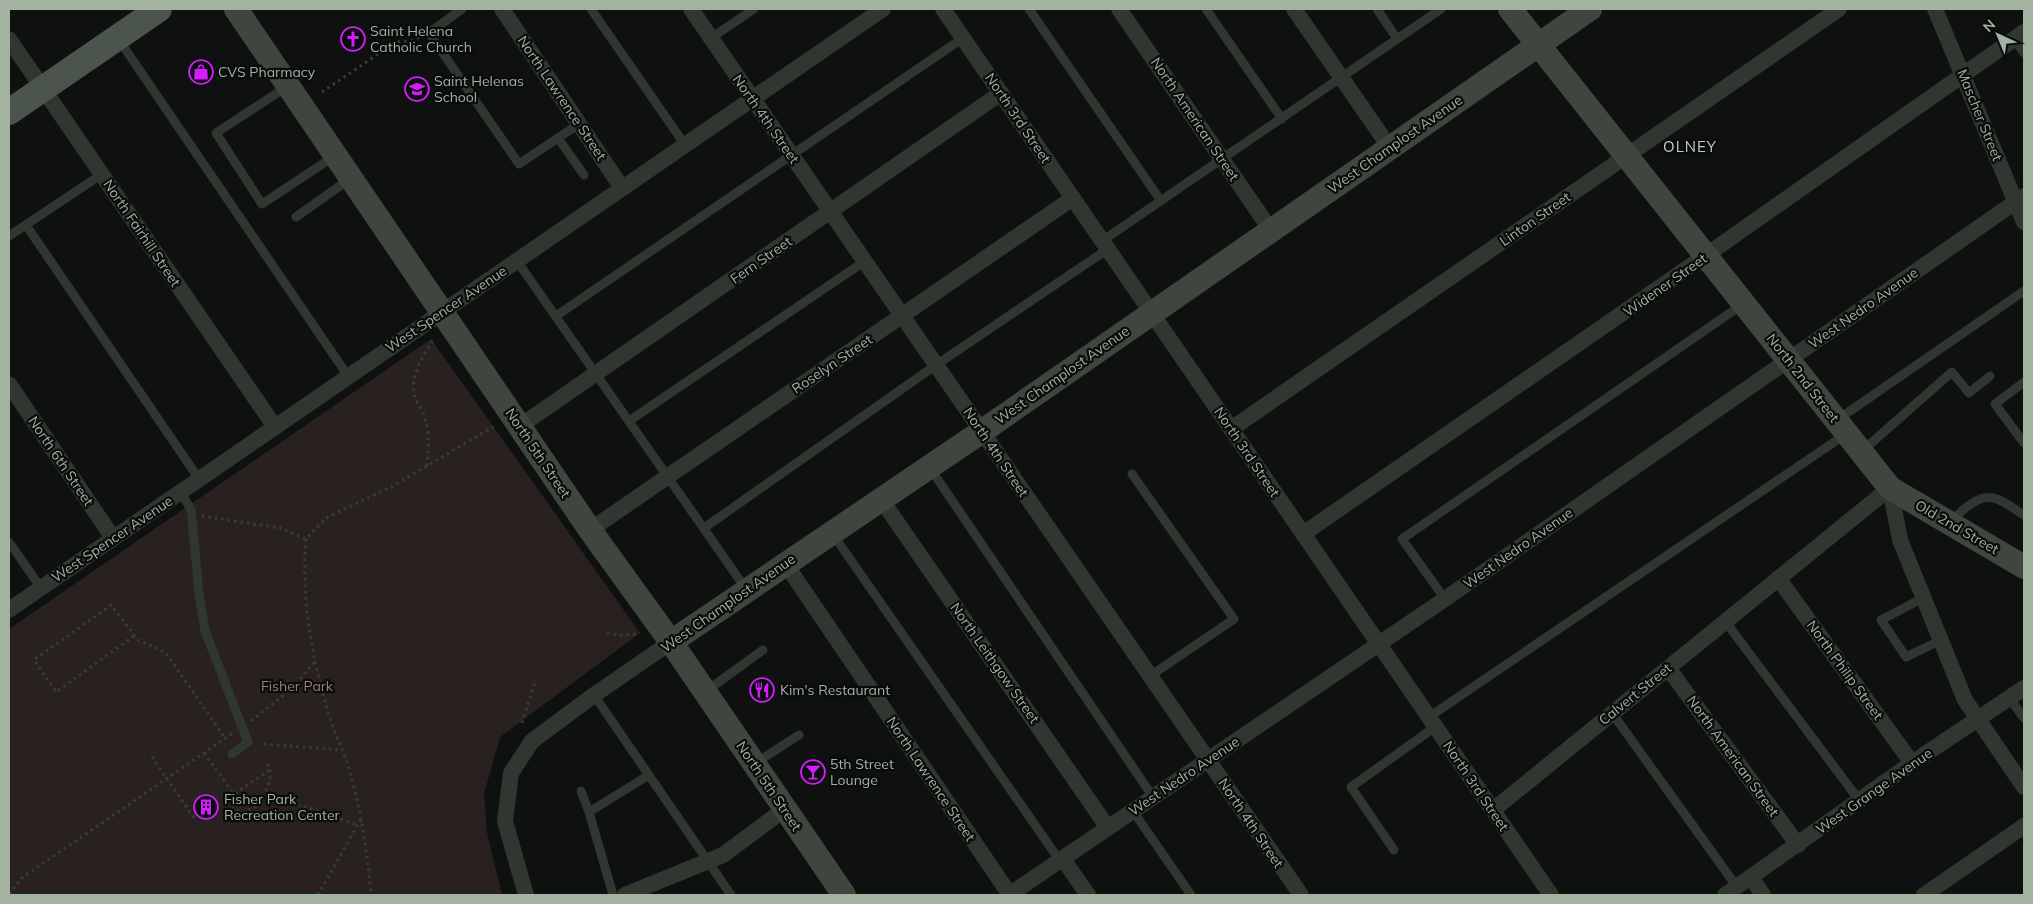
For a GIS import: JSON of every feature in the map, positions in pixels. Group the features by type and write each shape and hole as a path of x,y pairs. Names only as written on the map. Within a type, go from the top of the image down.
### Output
{"main road":[{"path":"9,112 158,9"}],"street":[{"name":"North 5th Street","path":"236,9 590,530 671,642 844,895"},
{"name":"North Lawrence Street","path":"502,9 622,188"},
{"name":"North 4th Street","path":"691,9 1301,895"},
{"name":"West Spencer Avenue","path":"9,610 883,9"},
{"name":"North 3rd Street","path":"943,9 1551,895"},
{"name":"North American Street","path":"1119,9 1270,229"},
{"path":"1294,9 1390,148"},
{"name":"North 2nd Street","path":"1510,9 1890,488 1900,540 1965,700 1976,720 2024,787"},
{"name":"West Champlost Avenue","path":"526,895 505,821 511,773 534,740 594,694 746,589 981,432 1270,229 1590,9"},
{"name":"Linton Street","path":"1231,429 1839,9"},
{"name":"Mascher Street","path":"1935,9 2020,199 2024,222"},
{"name":"Widener Street","path":"1303,534 2019,36"},
{"name":"North Fairhill Street","path":"9,39 275,426"},
{"name":"Fern Street","path":"520,426 1001,94"},
{"name":"Roselyn Street","path":"590,530 1073,198"},
{"name":"West Nedro Avenue","path":"1009,895 1445,599 2020,199"},
{"name":"North 6th Street","path":"9,384 113,538"},
{"name":"Old 2nd Street","path":"1890,488 2024,567"},
{"name":"Calvert Street","path":"1493,810 1890,488"},
{"name":"North Leithgow Street","path":"881,499 1108,828"},
{"name":"North Lawrence Street","path":"785,564 1009,895"},
{"name":"North Philip Street","path":"1778,578 1912,763"},
{"name":"North American Street","path":"1668,668 1798,845"},
{"name":"West Grange Avenue","path":"1731,891 1912,763 2024,688"},
{"path":"625,895 723,855 785,809"},
{"path":"1924,895 2024,826"},
{"path":"1062,860 1088,895"},
{"path":"1751,877 1763,895"}],"lane":[{"path":"462,9 429,33 519,164 579,124"},
{"path":"591,9 685,145"},
{"path":"711,38 754,9"},
{"path":"1030,9 1161,201"},
{"path":"1206,9 1282,119"},
{"path":"1377,9 1397,39"},
{"path":"704,528 1105,245 1161,201 1441,9"},
{"path":"2019,36 2024,53"},
{"path":"117,38 348,376"},
{"path":"556,316 963,38"},
{"path":"288,85 216,133 262,204 336,155"},
{"path":"558,138 584,175"},
{"path":"9,236 102,174"},
{"path":"296,217 351,178"},
{"path":"26,225 199,479"},
{"path":"516,261 746,589"},
{"path":"629,420 865,261"},
{"path":"1848,435 2024,291"},
{"path":"1445,599 1402,539 1743,304"},
{"path":"1394,850 1351,787 1432,722 1848,435 1952,372 1969,393 1990,376"},
{"path":"2024,382 1995,404 2024,442"},
{"path":"929,467 1154,797"},
{"path":"1132,474 1234,619 1150,676"},
{"path":"180,492 191,509 198,593 205,631 248,742 232,754"},
{"path":"1950,523 1964,506 1989,498 1998,500 2024,515"},
{"path":"831,532 1062,860"},
{"path":"9,542 41,588"},
{"path":"1923,598 1881,620 1906,657 1940,640"},
{"path":"1725,621 1859,800"},
{"path":"705,692 763,650"},
{"path":"594,694 731,895"},
{"path":"2009,698 2024,718"},
{"path":"1612,713 1731,891"},
{"path":"754,764 799,735"},
{"path":"589,812 649,775"},
{"path":"581,791 613,895"},
{"path":"1133,811 1191,895"}],"path":[{"path":"322,92 396,42 411,41 429,33"},
{"path":"427,466 429,441 424,414 414,396 414,378 423,356 433,340"},
{"path":"371,895 367,850 351,775 327,708 308,626 305,574 306,539 326,518 393,486 493,427"},
{"path":"191,515 280,528 306,539"},
{"path":"134,636 56,692 34,660 111,605 138,640 165,652 225,738"},
{"path":"607,633 621,635 636,634"},
{"path":"9,894 24,877 204,753 295,686 316,660"},
{"path":"522,723 535,682"},
{"path":"264,744 342,750"},
{"path":"204,753 234,794"},
{"path":"152,757 194,818"},
{"path":"267,764 271,769"},
{"path":"271,769 266,793 260,805 241,813 234,808 230,801 234,794 271,769"},
{"path":"266,793 357,826"},
{"path":"318,895 361,819"}],"green space":[{"name":"Fisher Park","path":"431,339 640,633 500,737 484,794 487,832 502,895 9,895 9,629"}],"place":[{"name":"Saint Helena Catholic Church","path":"353,39"},
{"name":"CVS Pharmacy","path":"201,72"},
{"name":"Saint Helenas School","path":"417,89"},
{"name":"Kim's Restaurant","path":"762,690"},
{"name":"5th Street Lounge","path":"813,772"},
{"name":"Fisher Park Recreation Center","path":"206,807"}],"district":[{"name":"OLNEY","path":"1690,147"}]}
